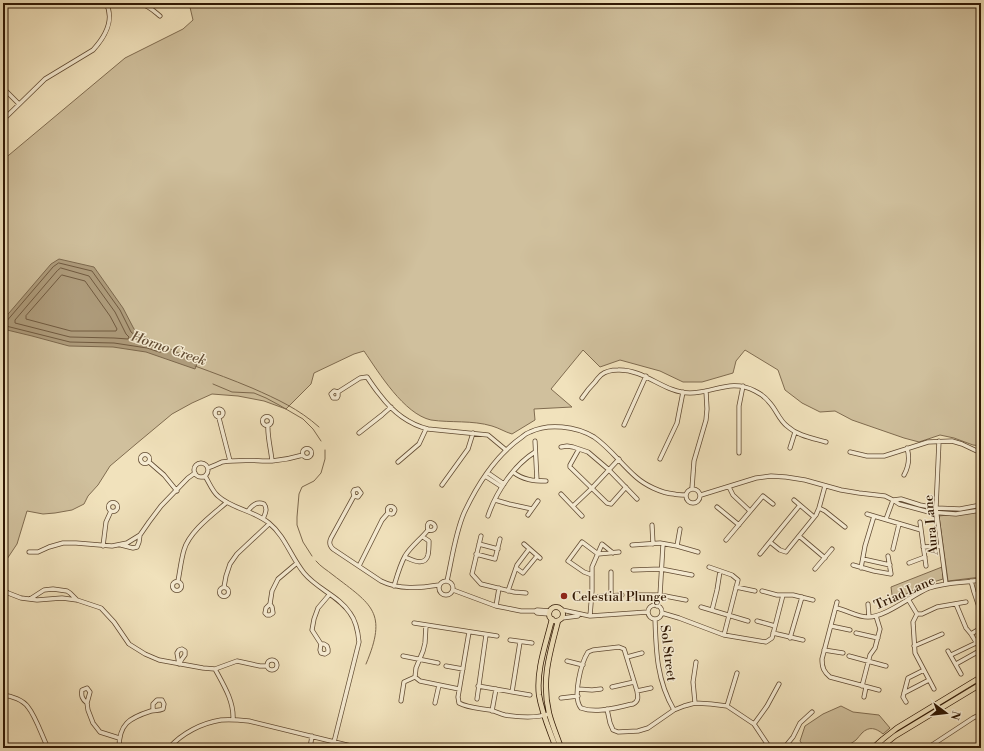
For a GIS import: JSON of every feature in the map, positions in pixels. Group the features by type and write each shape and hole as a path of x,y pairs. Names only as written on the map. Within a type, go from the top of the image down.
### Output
{"main road":[{"path":"556,748 539,694 540,669 552,620 550,617 550,612 556,607 562,610 563,614 560,619 547,665 545,682 546,714 561,748"},
{"path":"552,620 560,619"},
{"path":"873,748 897,728 981,677"},
{"path":"880,748 901,732 981,684"}],"street":[{"path":"3,120 45,79 93,50 98,45 107,30 109,18 107,4 118,3"},
{"path":"139,3 152,9 160,16"},
{"path":"3,88 19,104"},
{"path":"582,398 586,391 601,375 611,370 637,372 670,388 690,393 729,386 743,386 756,391 769,402 786,426 806,437 826,442"},
{"path":"624,425 646,376"},
{"path":"338,392 360,378 367,377 381,396 407,421 426,429 488,435 506,450"},
{"path":"739,453 739,406 743,386"},
{"path":"706,391 706,420 694,461 692,488 688,490 686,495 687,500 690,503 695,503 699,500 701,495 756,478 771,476 804,480 859,493 885,496 899,504 929,512 956,514 981,510"},
{"path":"660,459 677,423 683,392"},
{"path":"359,433 382,416 391,407"},
{"path":"219,418 230,461"},
{"path":"268,426 267,431 272,461"},
{"path":"439,588 443,582 447,581 464,515 477,487 506,450 530,431 548,426 580,430 593,437 609,449 636,477 648,485 673,494 686,495"},
{"path":"398,462 419,444 426,429"},
{"path":"790,448 795,432"},
{"path":"442,485 468,449 473,433"},
{"path":"535,441 537,481"},
{"name":"Aura Lane","path":"939,441 936,513 946,584"},
{"path":"850,452 866,456 884,456 928,442 952,441 981,453"},
{"path":"561,447 566,446 588,452 608,469 637,499"},
{"path":"904,475 909,461 907,448"},
{"path":"579,449 570,467 607,503 610,504 626,487"},
{"path":"488,516 495,500 512,472 527,457 535,452"},
{"path":"208,468 230,461 272,461 302,455"},
{"path":"573,506 592,488 618,459"},
{"path":"149,462 164,475 176,491"},
{"path":"205,476 198,476 195,473 194,468 199,463 203,463 208,468"},
{"path":"205,476 208,472 208,468"},
{"path":"512,472 519,477 537,481 546,481"},
{"path":"120,544 133,548 137,547 140,535 148,522 188,478 195,473"},
{"path":"487,475 503,486"},
{"path":"205,476 217,495 226,503 257,515 270,524 285,543 304,574 342,603 351,613 358,631 358,642 334,742"},
{"path":"770,542 780,550 786,552 814,517 819,508 825,486"},
{"path":"729,487 733,495 750,511"},
{"path":"692,488 697,489 701,495"},
{"path":"561,494 582,516"},
{"path":"354,496 341,518 330,542 330,546 389,585 403,588 439,588"},
{"path":"726,540 763,496 773,504"},
{"path":"893,500 901,498 920,505 936,508 960,509 981,505"},
{"path":"495,500 532,509"},
{"path":"794,500 814,517"},
{"path":"886,520 893,500"},
{"path":"528,515 538,501"},
{"path":"178,581 187,542 192,534 226,503"},
{"path":"248,511 254,504 264,504 266,510 263,519"},
{"path":"760,554 800,505"},
{"path":"717,507 739,525"},
{"path":"819,508 845,527"},
{"path":"102,546 106,522 111,511"},
{"path":"359,566 382,520 388,513"},
{"path":"867,514 921,530"},
{"path":"861,568 865,546 874,516"},
{"path":"920,522 926,566"},
{"path":"224,587 230,564 237,554 270,524"},
{"path":"893,549 899,524"},
{"path":"652,525 654,544"},
{"path":"677,546 680,529"},
{"path":"394,586 405,557 428,530"},
{"path":"29,552 38,552 64,543 112,546 127,543 140,535"},
{"path":"481,536 472,574 481,584 508,591 526,593"},
{"path":"799,536 825,558"},
{"path":"405,557 420,562 427,559 429,541 423,537"},
{"path":"476,554 495,559 500,539"},
{"path":"592,575 584,572 568,561 582,542 598,554 618,552"},
{"path":"632,545 657,543 677,546 698,552"},
{"path":"479,544 498,548"},
{"path":"516,568 523,573 538,557 524,544"},
{"path":"590,616 592,566 602,544 613,553"},
{"path":"657,606 660,595 663,544"},
{"path":"923,547 941,546"},
{"path":"508,591 517,565 529,549"},
{"path":"815,569 832,549"},
{"path":"853,565 891,574 888,556"},
{"path":"909,563 925,557"},
{"path":"863,559 890,565"},
{"path":"270,604 272,591 278,580 297,563"},
{"path":"710,568 732,575 738,580 724,635"},
{"path":"633,570 661,569 692,575"},
{"path":"712,610 720,571"},
{"path":"611,572 611,596"},
{"name":"Triad Lane","path":"836,608 856,615 869,617 876,616 930,588 946,584 981,580"},
{"path":"439,588 443,595 447,596 451,594 453,590 452,584 447,581"},
{"path":"971,581 981,613"},
{"path":"736,587 755,591"},
{"path":"496,606 499,588"},
{"path":"3,589 8,593 21,598 37,600 62,598 77,600 101,608 114,622 129,644 145,654 159,660 216,669 237,661 267,666"},
{"path":"30,599 44,590 53,589 67,591 77,600"},
{"path":"453,590 496,606 535,612 537,610 550,612"},
{"path":"762,591 777,595 793,595 813,600"},
{"path":"321,644 312,630 318,608 330,594"},
{"path":"591,597 622,595"},
{"path":"634,595 660,595 686,600"},
{"path":"657,606 660,608 662,613 724,635 766,642 772,638 783,595"},
{"path":"790,638 802,597"},
{"path":"908,599 917,614"},
{"path":"837,602 824,650 822,668 830,677 879,690"},
{"path":"917,614 922,614 937,607 966,602"},
{"path":"868,604 869,617"},
{"path":"956,604 966,628 981,650 956,664"},
{"path":"648,612 651,607 657,606"},
{"path":"701,606 728,616 748,621"},
{"path":"562,610 590,616 648,612"},
{"path":"648,612 649,616 655,619 659,618 662,613"},
{"path":"917,614 913,622 915,653 934,689"},
{"path":"560,619 583,615"},
{"path":"864,697 864,686 868,661 875,648 880,629 876,616"},
{"name":"Sol Street","path":"655,619 659,672 663,688 674,710"},
{"path":"757,621 775,626"},
{"path":"414,623 497,636"},
{"path":"415,677 416,668 425,642 426,625"},
{"path":"831,626 850,630"},
{"path":"971,634 981,628"},
{"path":"469,632 458,696 459,703 464,706 505,715 532,717 546,714"},
{"path":"773,633 803,640"},
{"path":"856,633 878,638"},
{"path":"914,646 942,634"},
{"path":"477,699 486,635"},
{"path":"510,640 532,643"},
{"path":"512,692 520,642"},
{"path":"951,655 976,643"},
{"path":"619,647 624,649 637,692 638,697 636,703 594,710 584,709 579,706 578,689 583,665 588,652 593,650 619,647"},
{"path":"824,650 843,653"},
{"path":"948,651 961,674"},
{"path":"627,657 642,653"},
{"path":"403,656 438,663"},
{"path":"849,656 886,666"},
{"path":"567,661 583,665"},
{"path":"695,702 693,682 696,662"},
{"path":"446,666 463,669"},
{"path":"216,669 230,700 233,719"},
{"path":"906,702 903,696 908,678 924,670"},
{"path":"726,706 737,673"},
{"path":"415,677 420,681 459,689"},
{"path":"401,701 404,682 415,677"},
{"path":"904,693 929,680"},
{"path":"612,687 634,682"},
{"path":"754,724 767,706 779,684"},
{"path":"435,703 438,685"},
{"path":"478,686 530,695"},
{"path":"637,692 651,688"},
{"path":"492,711 496,689"},
{"path":"578,689 601,689"},
{"path":"3,695 22,701 28,707 48,748"},
{"path":"561,698 578,696"},
{"path":"607,708 613,730 618,732 638,731 648,728 674,710 695,702 726,706 754,724 770,748"},
{"path":"87,703 93,723 100,732 119,738"},
{"path":"119,748 119,738 124,726 132,718 153,710"},
{"path":"784,748 794,737 800,723 812,712"},
{"path":"932,745 973,718 981,715"},
{"path":"169,748 189,732 209,723 233,719 249,721 356,748"},
{"path":"310,748 312,736"}],"shaded area":[{"path":"189,3 981,3 981,446 940,435 919,442 852,420 835,411 820,412 802,403 785,390 778,370 745,350 736,361 733,373 702,382 683,382 660,371 620,360 600,367 583,350 551,389 572,407 534,409 535,420 512,434 484,424 431,420 421,416 411,410 393,392 364,351 354,354 314,373 311,384 286,409 264,401 238,396 212,394 172,414 110,466 98,485 88,496 84,504 72,510 55,513 43,514 27,511 17,544 3,565 3,160 125,58 183,29 193,20"},
{"path":"981,511 981,577 948,581 939,516"},
{"path":"942,567 943,579 924,585 900,597 892,595 891,587"},
{"path":"841,706 853,712 879,715 890,728 883,734 875,729 867,729 845,748 805,748 800,741 805,726 823,714"}],"water":[{"path":"59,259 94,267 123,308 134,329 143,336 198,362 195,369 146,352 113,347 69,346 3,329 3,320 51,264"}],"waterway":[{"name":"Horno Creek","path":"195,366 279,400 304,415 319,427"},
{"name":"Horno Creek","path":"213,384 232,392 254,393 266,398 303,419 313,429 321,441"},
{"path":"312,556 303,542 297,525 299,494 302,487 314,481 321,473 325,459 325,450"},
{"path":"316,561 358,594 372,611 376,621 376,632 366,664"}],"place":[{"name":"Celestial Plunge","path":"564,596"}]}
